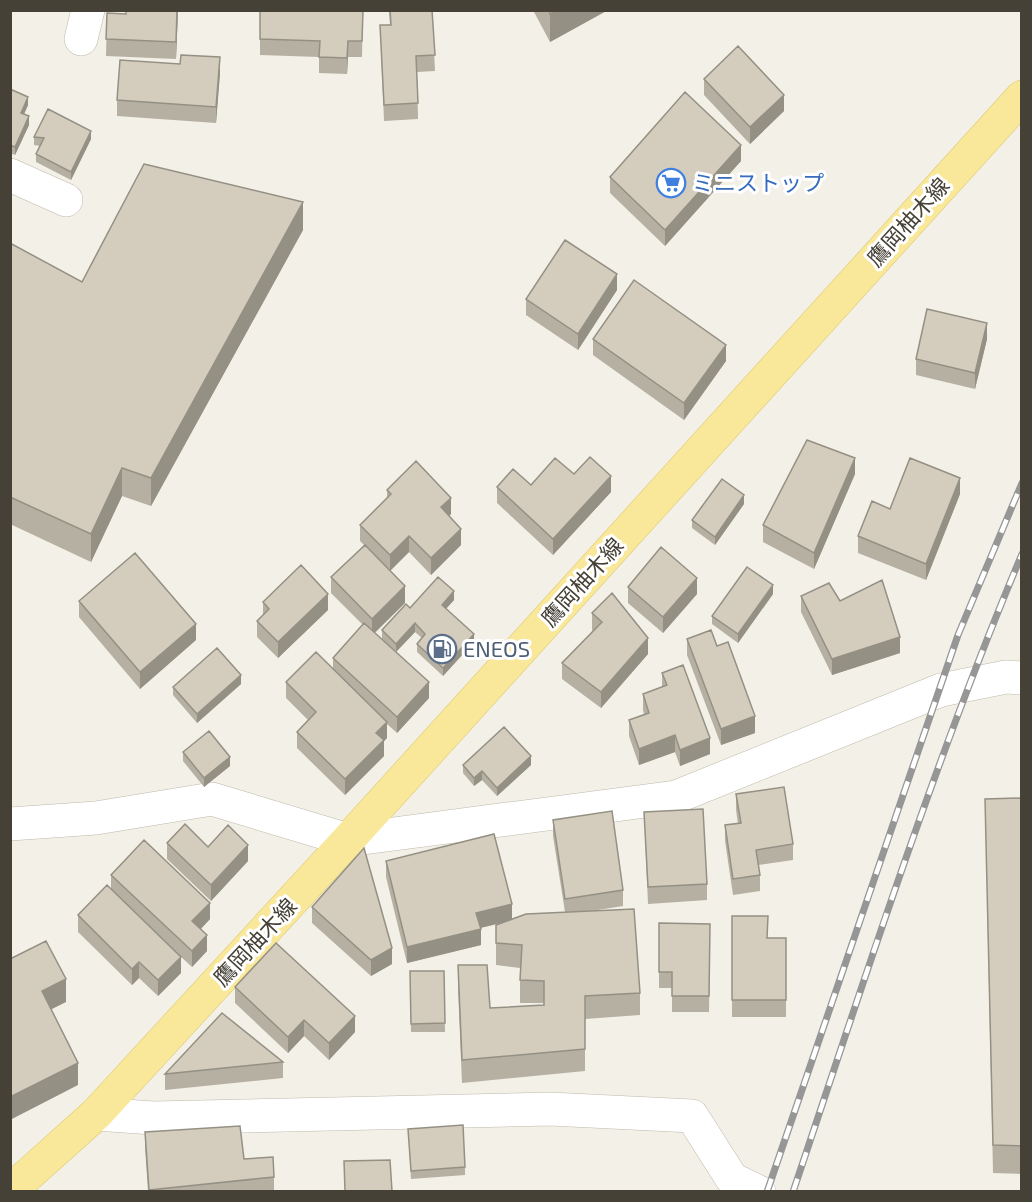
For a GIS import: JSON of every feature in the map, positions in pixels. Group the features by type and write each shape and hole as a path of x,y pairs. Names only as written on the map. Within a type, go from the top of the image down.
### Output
{"main road":[{"name":"鷹岡柚木線","path":"10,1191 96,1114 348,840 1022,96"}],"street":[{"path":"10,175 66,200"},
{"path":"11,822 96,818 212,799 348,840 676,798 941,690 1006,677 1022,678"},
{"path":"96,1114 153,1118 550,1109 692,1116 732,1179 759,1191"}],"building":[{"path":"126,10 177,10 176,42 106,39 107,13 126,14"},
{"path":"260,10 363,10 362,41 348,41 347,58 319,57 320,41 260,39"},
{"path":"390,10 432,10 435,55 416,56 418,103 384,105 380,25 391,25"},
{"path":"738,46 784,95 750,127 704,79"},
{"path":"181,55 220,57 216,107 117,100 120,60 180,64"},
{"path":"10,89 28,97 21,113 29,116 15,147 10,145"},
{"path":"685,92 741,145 665,230 610,177"},
{"path":"48,109 91,131 71,172 36,154 44,138 34,137"},
{"path":"144,164 303,202 151,478 122,468 91,534 10,497 10,243 82,282"},
{"path":"565,240 617,274 578,334 526,299"},
{"path":"634,280 726,345 684,403 593,339"},
{"path":"927,309 987,323 975,373 916,359"},
{"path":"807,440 855,458 814,553 763,525"},
{"path":"590,457 611,476 553,539 497,487 513,469 531,485 555,458 574,474"},
{"path":"910,458 960,478 926,564 858,536 872,501 890,509"},
{"path":"416,461 451,498 441,507 461,529 431,558 409,536 390,555 360,525 391,494 387,490"},
{"path":"722,479 744,495 715,537 692,520"},
{"path":"365,545 405,586 372,619 331,577"},
{"path":"661,547 697,578 663,617 628,587"},
{"path":"135,553 196,624 140,672 79,601"},
{"path":"301,565 328,594 278,642 257,621 269,609 263,602"},
{"path":"747,567 773,585 738,634 712,616"},
{"path":"438,577 454,591 442,605 474,634 443,668 417,644 425,634 415,623 396,644 382,630 406,604 410,608"},
{"path":"882,580 900,637 832,659 801,596 829,583 840,601"},
{"path":"612,593 648,638 601,692 562,663 602,622 592,613"},
{"path":"364,623 429,682 397,717 333,658"},
{"path":"711,630 717,646 728,642 755,716 721,729 687,639"},
{"path":"217,648 241,675 197,714 173,687"},
{"path":"316,652 387,722 376,733 384,740 345,779 297,732 316,712 286,682"},
{"path":"683,665 710,738 680,750 675,735 639,749 629,720 649,713 643,694 667,685 662,673"},
{"path":"504,727 531,756 497,788 482,771 474,778 463,765"},
{"path":"209,731 230,757 204,778 183,752"},
{"path":"784,787 793,844 756,850 760,875 733,879 725,825 741,823 736,794"},
{"path":"1022,798 1022,1146 993,1145 985,799"},
{"path":"703,809 707,884 648,887 644,812"},
{"path":"612,811 623,890 565,899 553,820"},
{"path":"185,824 208,847 228,825 248,845 211,885 167,843"},
{"path":"494,834 512,904 476,913 481,929 407,947 386,861"},
{"path":"144,840 210,903 192,921 207,935 192,951 111,875"},
{"path":"364,848 392,948 371,960 312,907"},
{"path":"107,885 181,957 158,980 139,962 132,969 78,915"},
{"path":"634,909 640,993 585,996 585,1049 462,1060 458,965 487,965 490,1008 544,1005 544,981 520,980 522,945 496,943 496,925 526,914"},
{"path":"732,916 768,916 767,938 786,938 786,1000 732,1000"},
{"path":"659,923 710,924 709,996 672,996 672,972 659,972"},
{"path":"46,941 66,979 42,991 78,1063 10,1097 10,959"},
{"path":"276,943 355,1016 329,1043 304,1020 288,1037 235,987"},
{"path":"410,971 444,971 445,1023 411,1024"},
{"path":"222,1013 283,1062 165,1074"},
{"path":"463,1125 465,1167 411,1171 408,1129"},
{"path":"240,1126 244,1159 273,1157 274,1177 149,1190 145,1132"},
{"path":"390,1160 392,1191 345,1191 344,1161"}],"railway":[{"path":"767,1192 958,635 1022,483"},
{"path":"793,1192 930,791 959,711 1022,554"}],"place":[{"name":"ミニストップ","path":"671,183"},
{"name":"ENEOS","path":"442,649"}]}
